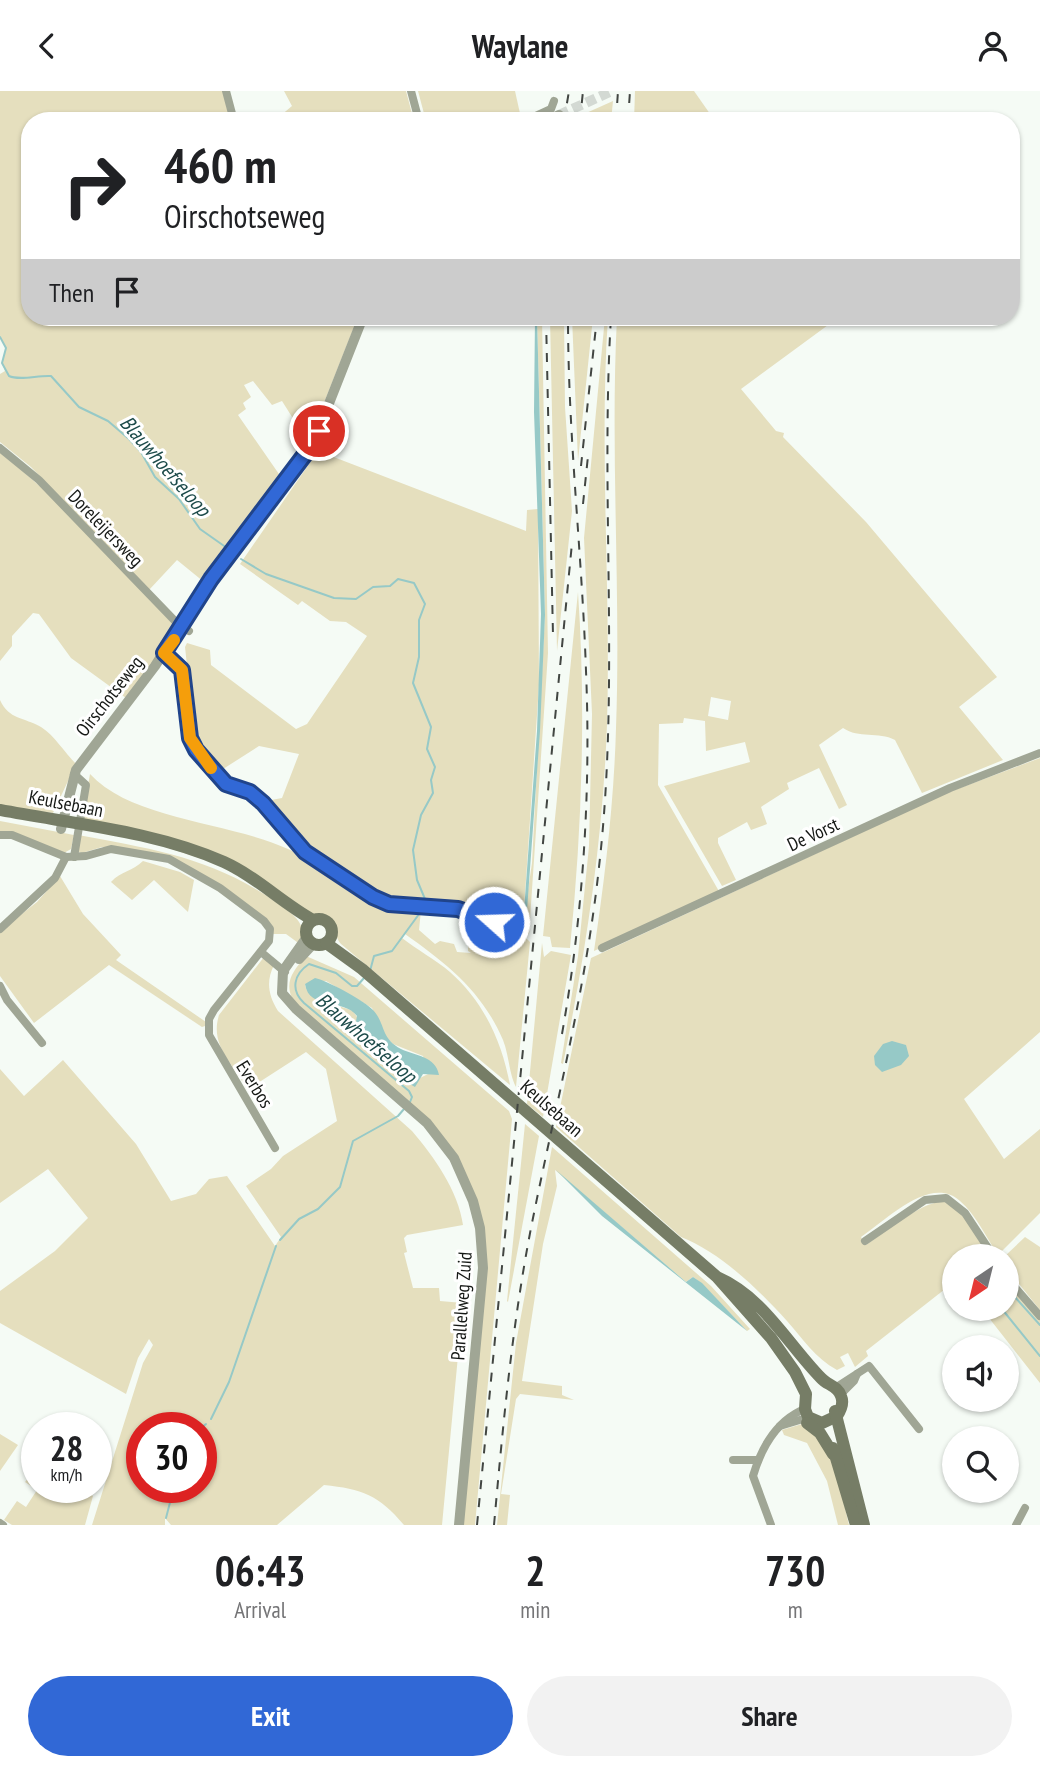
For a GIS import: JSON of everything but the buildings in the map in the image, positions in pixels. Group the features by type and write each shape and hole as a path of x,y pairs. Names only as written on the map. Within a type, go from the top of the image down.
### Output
{"main road":[{"name":"Keulsebaan","path":"0,810 173,852 221,867 271,896 316,935 354,957 366,972 717,1277 772,1338 804,1395 809,1420"},
{"name":"Keulsebaan","path":"0,818 62,825"},
{"name":"Keulsebaan","path":"717,1277 736,1285 798,1349 831,1388"},
{"path":"804,1395 831,1388 864,1525"},
{"path":"837,1415 809,1420 833,1454 856,1525"}],"street":[{"path":"226,91 232,112"},
{"path":"411,91 417,112"},
{"path":"544,112 551,109 554,101"},
{"name":"Oirschotseweg","path":"62,825 74,774 185,629 211,579 315,439 359,326"},
{"name":"Doreleijersweg","path":"0,448 39,480 185,629"},
{"path":"164,653 182,670 190,738 196,750 226,784 250,792 263,803 305,852 373,897 389,904 467,911 520,932"},
{"name":"De Vorst","path":"603,948 950,788 1040,753"},
{"path":"0,929 55,879 70,857 86,785 74,774"},
{"path":"0,835 12,835 70,857 111,849 169,859 184,866 268,924 271,936 261,952 285,972 316,935"},
{"name":"Everbos","path":"261,952 214,1010 209,1019 209,1035 275,1149"},
{"name":"Parallelweg Zuid","path":"285,972 286,999 436,1133 454,1158 470,1193 480,1229 482,1285 459,1525"},
{"path":"0,986 7,1000 42,1043"},
{"path":"865,1241 925,1200 946,1198 965,1213 985,1244"},
{"path":"1019,1292 1040,1316"},
{"path":"831,1388 855,1381 857,1374 869,1366 919,1429"},
{"path":"771,1525 766,1505 754,1484 758,1460 772,1434 787,1418 809,1420"},
{"path":"733,1460 758,1460"},
{"path":"1016,1525 1025,1508"}],"shaded area":[{"path":"0,91 223,91 228,112 21,112 21,326 354,326 310,438 299,428 282,401 272,405 253,381 244,385 251,397 243,403 246,409 238,415 281,477 204,582 177,560 149,590 31,467 0,442 0,374 5,371 2,363 6,348 0,337"},
{"path":"284,91 406,91 412,112 285,112 292,106"},
{"path":"418,91 515,91 520,112 424,112"},
{"path":"635,91 694,91 709,112 634,112"},
{"path":"613,101 612,112 588,112"},
{"path":"537,326 542,326 548,653 529,934 517,929 518,925 455,902 384,895 305,842 266,801 282,798 299,754 259,746 220,771 195,739 185,647 187,643 210,650 211,665 296,729 307,724 367,636 346,622 330,621 302,601 298,605 240,564 318,451 526,531 527,510 538,509 539,685 523,924 532,863 545,615"},
{"path":"550,326 564,326 565,407 572,511 557,651"},
{"path":"572,326 592,326 578,461"},
{"path":"604,326 608,326 605,418 608,673 605,767 592,895 563,1064 561,1063 578,956 589,846 592,714 584,538"},
{"path":"617,326 827,326 741,389 776,431 784,433 783,437 866,522 997,677 959,707 1003,760 922,793 895,740 855,733 843,728 819,745 847,805 839,809 819,768 787,783 789,789 761,807 767,824 751,830 747,822 718,838 736,880 722,886 664,786 750,762 745,742 706,751 705,721 684,718 683,723 659,724 658,785 720,893 594,951 608,840 616,728","holes":["711,697 731,701 728,720 708,716"]},
{"path":"0,451 52,497 176,627 176,631 126,698 71,658 39,614 33,613 12,636 12,646 0,661"},
{"path":"578,592 582,769 570,948 552,947 550,937 543,936"},
{"path":"0,700 12,715 46,730 76,764 53,813 0,807"},
{"path":"1040,758 1040,1032 964,1099 1004,1159 1040,1129 1040,1213 1009,1244 991,1244 960,1201 948,1194 936,1193 909,1203 861,1237 866,1245 908,1215 943,1202 951,1204 963,1215 983,1244 942,1244 942,1291 866,1351 868,1356 855,1367 848,1353 840,1357 845,1366 837,1370 816,1354 776,1309 738,1273 710,1252 681,1237 556,1127 591,958 944,794"},
{"path":"90,774 108,789 156,811 238,832 288,849 350,889 380,904 421,910 419,930 435,944 440,941 454,944 457,952 471,953 468,951 469,919 458,914 460,911 525,937 530,942 516,1087 503,1040 485,1007 462,980 420,945 405,934 402,938 450,972 473,996 496,1038 510,1085 341,944 333,923 327,917 312,915 252,875 82,820"},
{"path":"0,821 74,835 71,849 64,853 0,832"},
{"path":"78,835 182,857 230,875 293,915 301,925 301,945 286,934 273,934 270,923 192,868 117,847 102,847 82,853 79,852"},
{"path":"143,861 180,872 194,880 188,912 154,880 132,900 111,882"},
{"path":"60,876 83,914 121,955 116,960 206,1022 205,1026 202,1027 109,965 34,1023 0,976 0,931 37,902"},
{"path":"542,943 544,957 551,951 571,955 543,1117 527,1104"},
{"path":"306,956 354,977 509,1111 512,1119 475,1525 463,1525 487,1256 451,1148 298,1008 289,987 292,975","holes":["326,981 372,1008 384,1035 393,1044 423,1056 428,1074 408,1084 407,1071 362,1042 357,1017 353,1011 317,999 311,995 305,984"]},
{"path":"264,957 274,965 269,988 278,1011 412,1131 436,1163 456,1199 463,1225 407,1235 404,1238 407,1252 404,1253 413,1288 439,1288 440,1301 463,1303 442,1525 404,1525 369,1495 324,1485 277,1525 171,1525 165,1518 165,1525 92,1525 99,1503 112,1503 112,1461 126,1417 126,1503 217,1503 217,1412 128,1412 143,1363 153,1345 149,1339 138,1358 126,1394 0,1323 0,1291 55,1251 88,1218 48,1169 0,1203 0,1069 24,1096 63,1060 136,1144 171,1201 196,1194 209,1179 227,1176 275,1246 281,1237 246,1186 271,1169 283,1156 337,1121 326,1069 306,1052 247,1090 220,1046 217,1026 219,1015"},
{"path":"525,1124 539,1136 508,1302 507,1301"},
{"path":"552,1147 711,1286 750,1329 747,1331 701,1283 693,1277 686,1282 555,1170 557,1186 543,1244 522,1381 562,1386 562,1395 574,1400 520,1394 516,1399 501,1494 510,1495 507,1525 497,1525 516,1343"},
{"path":"1025,1237 1040,1247 1040,1310 1019,1284 1018,1244"},
{"path":"1019,1296 1040,1320 1040,1383 1019,1356 1019,1335 1002,1335 991,1321 1019,1321"},
{"path":"802,1424 813,1431 829,1454 849,1525 838,1525 827,1481 807,1443 784,1435 782,1430"},
{"path":"0,1434 18,1445 0,1471"},
{"path":"17,1501 26,1507 29,1503 91,1503 85,1525 12,1525 4,1520"}],"water":[{"path":"535,326 537,326 545,615 540,731 526,924 523,925 537,731 541,614 534,412"},
{"path":"315,978 337,987 369,1006 394,1045 429,1060 439,1075 423,1074 415,1087 408,1083 407,1071 364,1043 356,1027 357,1016 344,1007 313,998 305,984"},
{"path":"892,1041 906,1045 909,1056 901,1065 882,1072 875,1065 874,1056 883,1044"},
{"path":"556,1170 686,1282 693,1277 702,1283 747,1331 602,1216"}],"waterway":[{"name":"Blauwhoefseloop","path":"0,337 6,348 2,363 9,376 51,376 79,407 108,421 129,439 141,452 155,477 179,499 200,529 227,548"},
{"name":"Blauwhoefseloop","path":"241,559 266,574 334,598 356,599 373,587 390,586 398,579 414,583 425,604 419,620 419,657 413,683 431,727 427,749 435,767 431,780 433,793 421,815 413,850 417,880 425,899"},
{"name":"Blauwhoefseloop","path":"370,971 374,956 392,951 422,910"},
{"name":"Blauwhoefseloop","path":"364,978 357,986 352,986 336,973 309,964 297,977 295,988 304,1003 409,1091 412,1097 410,1102"},
{"name":"Blauwhoefseloop","path":"280,1240 299,1219 318,1209 340,1187 353,1141 398,1116 404,1109"},
{"name":"Blauwhoefseloop","path":"214,1412 229,1382 276,1246"},
{"path":"1019,1302 1040,1325"},
{"path":"1012,1321 1040,1356"},
{"name":"Blauwhoefseloop","path":"166,1518 170,1503"}],"tunnel":[{"path":"566,112 612,91"}],"railway":[{"path":"566,112 569,91"},
{"path":"581,112 583,91"},
{"path":"617,112 618,91"},
{"path":"629,112 630,91"},
{"path":"546,326 553,635"},
{"path":"562,1034 580,899 587,762 586,671 570,405 568,326"},
{"path":"581,466 596,326"},
{"path":"494,1525 518,1302 578,1003 599,867 608,730 607,454 611,326"},
{"path":"583,504 588,456"},
{"path":"477,1525 572,543"}],"slow traffic":[{"path":"174,640 164,653 182,670 190,738 211,768"}],"route":[{"path":"319,431 306,453 211,579 178,635 164,653 182,670 190,738 196,750 226,784 250,792 263,803 305,852 373,897 389,904 458,909 494,922"}]}
